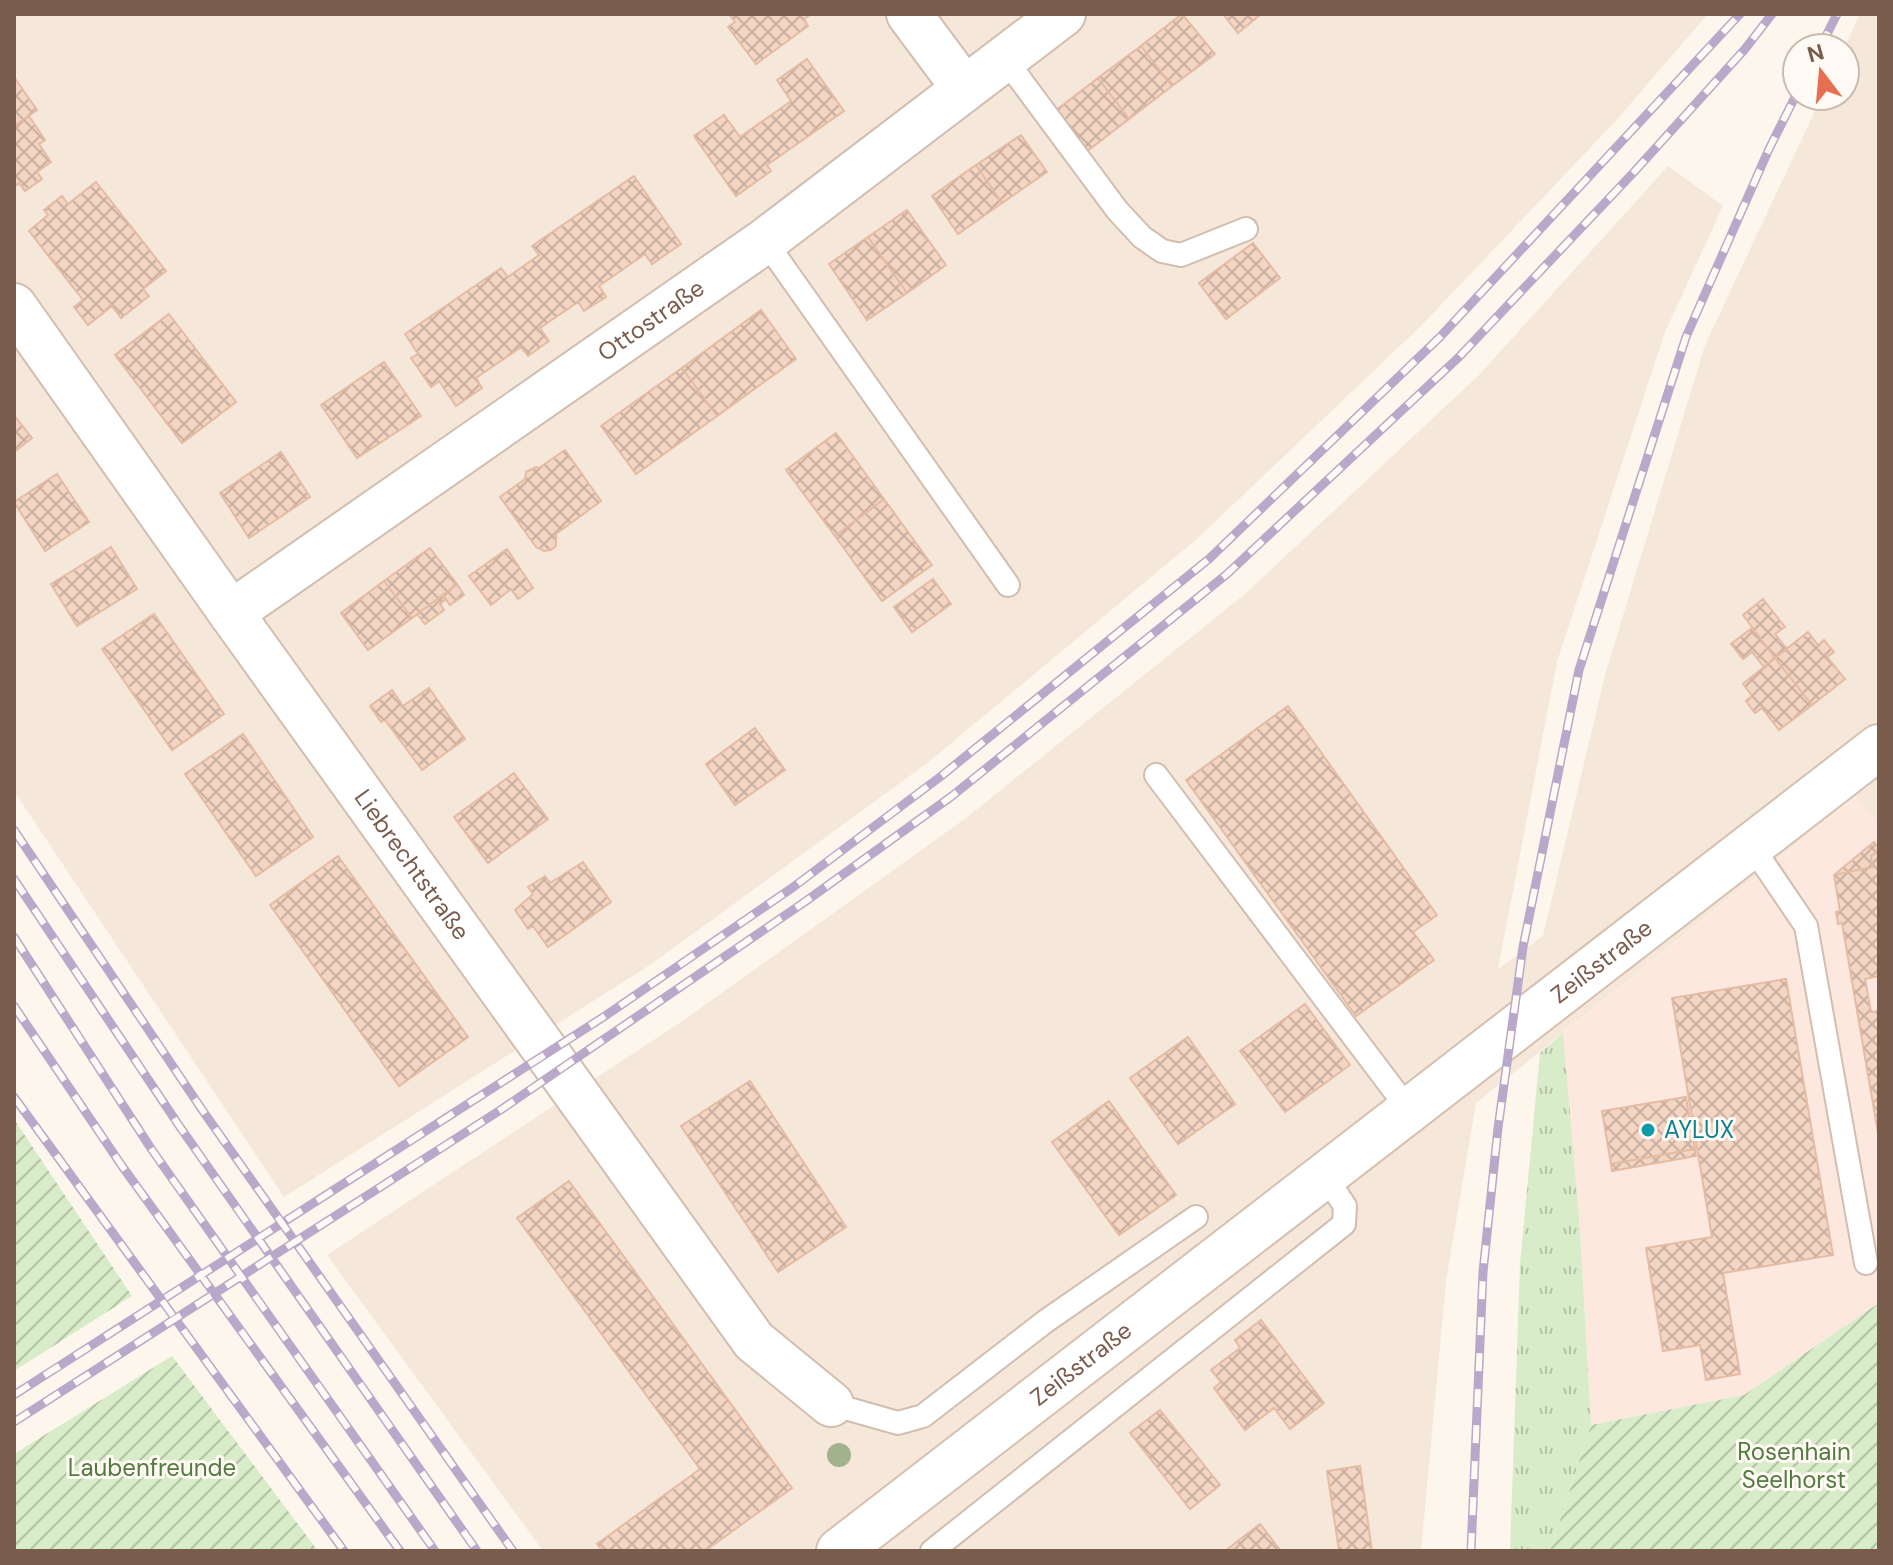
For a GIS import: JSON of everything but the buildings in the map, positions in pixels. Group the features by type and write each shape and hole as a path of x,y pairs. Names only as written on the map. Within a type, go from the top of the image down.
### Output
{"street":[{"path":"909,14 964,88"},
{"name":"Ottostraße","path":"231,613 765,241 1063,14"},
{"name":"Liebrechtstraße","path":"14,306 754,1341 831,1404"},
{"name":"Zeißstraße","path":"839,1551 1879,747"}],"lane":[{"path":"1005,59 1117,210 1142,237 1162,251 1181,255 1246,229"},
{"path":"765,241 1008,585"},
{"path":"1156,775 1409,1110"},
{"path":"1751,845 1806,926 1866,1263"},
{"path":"932,1551 1344,1224 1345,1206 1325,1176"},
{"path":"831,1404 898,1423 923,1416 1046,1321 1196,1217"}],"shaded area":[{"path":"14,14 1708,14 1612,125 1421,326 1198,538 926,764 650,965 284,1197 14,791"},
{"path":"1860,14 1879,14 1879,824 1855,797 1476,1103 1446,1281 1421,1551 543,1551 327,1255 684,1020 966,818 1245,594 1478,376 1668,166 1723,206 1665,332 1557,662 1498,969 1543,936 1605,675 1705,345 1814,112 1861,112 1861,32 1852,32"},
{"path":"1856,797 1879,824 1879,1303 1744,1395 1591,1425 1580,1229 1563,1033"}],"green space":[{"path":"1563,1033 1580,1229 1591,1425 1550,1551 1510,1551 1520,1264 1540,1053"},
{"path":"14,1119 132,1296 14,1371"},
{"name":"Rosenhain Seelhorst","path":"1879,1303 1879,1551 1550,1551 1591,1425 1744,1395"},
{"name":"Laubenfreunde","path":"172,1356 318,1551 14,1551 14,1454"}],"railway":[{"path":"14,1395 605,1016 792,888 940,777 1210,558 1440,337 1740,14"},
{"path":"14,1422 502,1109 806,901 952,796 1227,574 1459,357 1634,172 1745,49 1772,14"},
{"path":"1828,32 1837,14"},
{"path":"1471,1551 1483,1272 1498,1128 1523,947 1579,670 1686,337 1788,112"},
{"path":"14,830 205,1114 513,1551"},
{"path":"14,879 180,1127 477,1551"},
{"path":"14,937 152,1150 435,1551"},
{"path":"14,1006 122,1166 400,1551"},
{"path":"14,1097 344,1551"}],"place":[{"name":"AYLUX","path":"1648,1130"}]}
